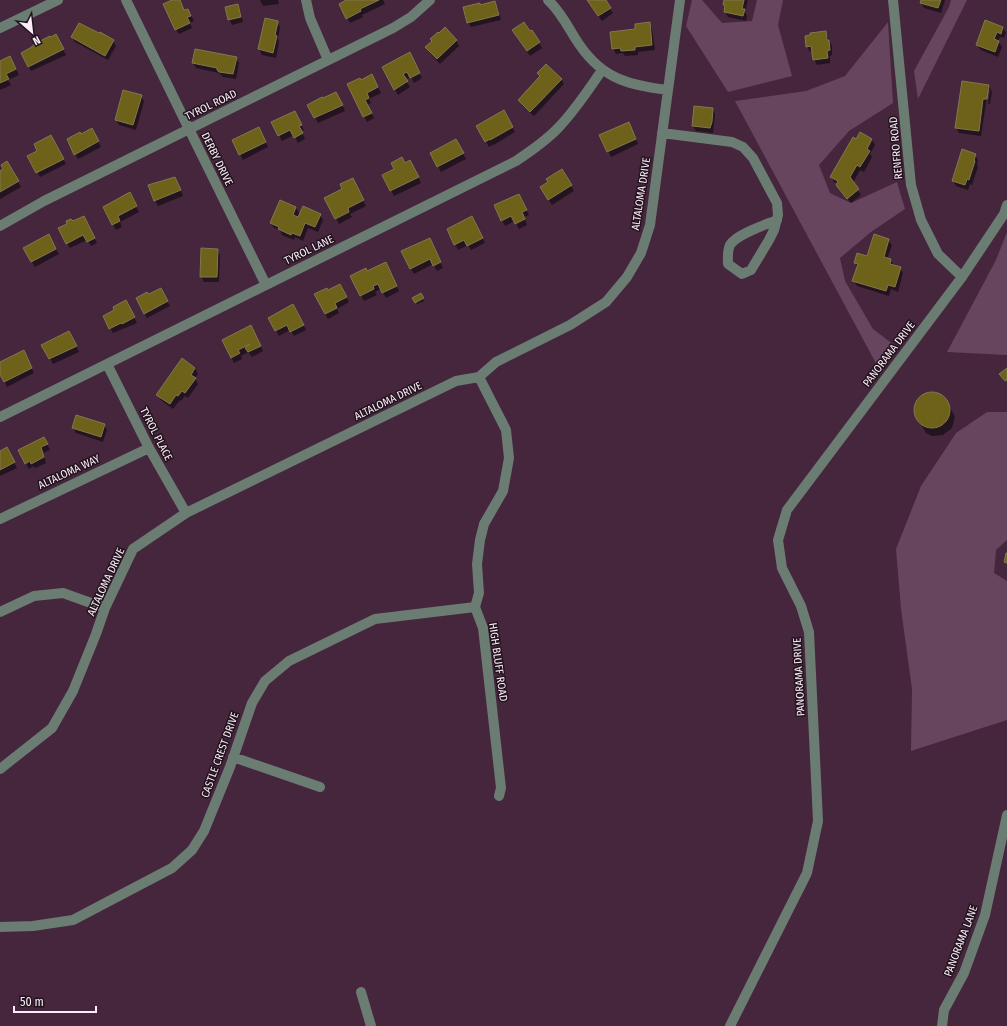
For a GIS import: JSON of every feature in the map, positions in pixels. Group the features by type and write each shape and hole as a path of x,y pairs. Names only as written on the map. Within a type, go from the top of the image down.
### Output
{"street":[{"path":"0,28 58,0"},
{"name":"DERBY DRIVE","path":"126,0 266,285"},
{"path":"306,0 310,18 328,60"},
{"name":"TYROL ROAD","path":"0,226 44,200 393,28 415,13 430,0"},
{"path":"548,0 559,12 584,52 602,70 625,82 650,88 668,90"},
{"name":"ALTALOMA DRIVE","path":"0,770 52,728 73,691 105,608 134,549 186,514 456,382 479,377 496,362 570,325 606,302 627,277 641,253 650,225 680,0"},
{"name":"RENFRO ROAD","path":"894,0 911,185 921,220 938,254 962,278"},
{"name":"TYROL LANE","path":"0,417 498,170 533,150 559,127 581,100 602,70"},
{"path":"662,133 732,142 743,147 753,158 777,203 778,215 777,220 774,230 750,270 742,274 728,264 727,255 731,245 738,237 777,220"},
{"name":"PANORAMA DRIVE","path":"730,1026 807,873 818,821 809,632 801,606 782,568 778,540 787,510 962,278 1004,214 1007,205"},
{"name":"TYROL PLACE","path":"107,364 149,448 186,514"},
{"path":"474,607 479,593 477,564 480,540 484,524 503,491 509,458 506,430 479,377"},
{"name":"ALTALOMA WAY","path":"0,518 149,448"},
{"path":"0,612 34,596 63,594 105,608"},
{"name":"CASTLE CREST DRIVE","path":"0,927 33,926 73,920 172,868 192,850 204,831 252,703 265,681 288,661 376,619 474,607"},
{"name":"HIGH BLUFF ROAD","path":"474,607 483,628 501,788 499,796"},
{"path":"233,757 320,787"},
{"name":"PANORAMA LANE","path":"942,1026 944,1010 964,973 986,916 1007,814"},
{"path":"361,992 370,1026"}],"shaded area":[{"path":"692,0 702,0 722,23 752,21 757,0 783,0 778,25 792,76 728,92 686,26"},
{"path":"951,0 967,0 918,99 914,71 949,7"},
{"path":"888,22 893,103 849,131 819,165 830,193 851,203 897,182 905,209 871,232 840,258 845,281 873,329 894,345 879,369 735,101 806,91 845,76"},
{"path":"1007,232 1007,355 947,352 996,260"},
{"path":"987,412 1007,412 1007,540 996,550 994,573 1007,581 1007,720 911,751 912,689 901,609 896,549 921,486 956,433"}],"building":[{"path":"172,0 180,0 184,10 188,9 191,16 187,17 190,23 175,30 163,4"},
{"path":"346,0 379,0 360,9 361,11 346,19 339,4"},
{"path":"587,0 606,0 611,8 598,16"},
{"path":"724,0 744,0 742,9 745,9 743,16 724,12"},
{"path":"921,0 941,0 938,8 920,3"},
{"path":"495,1 499,15 467,23 463,7"},
{"path":"238,4 241,17 228,20 225,7"},
{"path":"265,18 278,21 275,35 277,36 273,53 258,49"},
{"path":"985,20 1003,27 1001,34 997,32 994,39 999,41 995,52 976,45"},
{"path":"524,22 530,31 532,30 540,42 527,51 512,30"},
{"path":"650,22 652,45 635,47 635,50 621,51 620,48 612,49 610,32 635,29 635,24"},
{"path":"79,23 114,40 105,56 71,37"},
{"path":"445,27 457,40 437,59 425,47 432,41 430,39"},
{"path":"826,31 830,50 827,51 828,58 813,60 811,46 806,47 805,36 810,35 810,33"},
{"path":"56,34 64,49 28,67 21,53 34,44"},
{"path":"195,49 237,57 233,74 219,72 217,68 192,63"},
{"path":"410,52 420,73 410,78 407,72 403,74 408,81 394,90 382,67"},
{"path":"10,56 16,69 6,74 9,79 0,83 0,61"},
{"path":"546,64 562,79 530,112 518,100 540,76 537,73"},
{"path":"372,74 378,87 367,93 369,98 365,100 372,113 363,117 347,84 360,78 361,80"},
{"path":"962,81 989,85 987,99 983,99 979,131 955,128"},
{"path":"123,90 142,95 133,125 115,120"},
{"path":"336,92 343,105 314,118 307,105"},
{"path":"694,106 713,108 710,128 692,126"},
{"path":"504,110 513,127 485,142 476,126"},
{"path":"295,111 302,125 299,126 303,133 294,138 290,130 278,136 271,122"},
{"path":"629,122 636,139 607,152 599,135"},
{"path":"259,127 266,142 239,155 232,140"},
{"path":"92,128 99,141 74,155 67,139"},
{"path":"860,132 872,139 867,149 870,151 860,167 857,165 850,177 859,189 847,199 836,185 838,181 830,177 853,137 856,139"},
{"path":"51,135 64,159 36,173 27,156 37,151 34,144"},
{"path":"456,139 464,153 437,167 430,153"},
{"path":"962,149 976,154 969,180 967,179 965,185 952,181"},
{"path":"402,157 405,163 410,160 419,177 390,191 382,175 394,169 391,163"},
{"path":"7,161 19,181 0,192 0,171 3,169 1,165"},
{"path":"562,169 572,185 548,200 540,187 548,182 546,179"},
{"path":"175,177 181,190 154,201 148,185"},
{"path":"353,178 364,200 348,208 349,212 335,219 324,198 342,189 340,184"},
{"path":"130,192 137,206 118,216 120,221 112,225 103,207"},
{"path":"519,194 527,210 522,212 525,219 515,224 511,216 501,221 494,205"},
{"path":"280,200 296,207 293,215 298,217 303,206 321,214 315,227 305,223 300,236 292,233 291,235 278,229 279,227 270,223"},
{"path":"84,216 95,238 87,242 83,235 66,244 58,228 67,224 66,221 71,219 73,221"},
{"path":"472,216 483,238 467,246 464,240 454,245 447,229"},
{"path":"49,234 56,249 31,262 23,248"},
{"path":"874,234 889,239 884,257 891,259 890,264 901,267 895,287 888,285 886,291 852,281 858,264 854,263 857,253 867,256"},
{"path":"430,238 441,262 433,266 430,259 410,269 401,251"},
{"path":"201,248 218,249 217,277 200,277"},
{"path":"386,262 397,286 382,293 378,284 373,286 374,289 360,296 350,276 366,268 367,271"},
{"path":"340,284 347,297 335,303 337,308 325,314 314,294 327,288 328,290"},
{"path":"161,288 168,301 144,314 136,298 147,292 149,294"},
{"path":"421,293 424,298 415,303 412,298"},
{"path":"126,300 135,317 109,329 103,316 114,310 113,307"},
{"path":"293,304 304,325 290,332 287,325 275,331 268,318"},
{"path":"251,325 261,346 248,352 245,348 250,344 238,350 240,353 231,358 222,340"},
{"path":"69,331 77,346 49,359 41,345"},
{"path":"24,350 32,368 4,382 0,375 0,362"},
{"path":"182,358 195,368 191,375 196,378 185,393 182,391 178,396 176,395 170,404 156,395"},
{"path":"1007,368 1007,380 1005,381 999,374"},
{"path":"936,392 945,397 949,403 949,417 945,423 936,428 928,428 919,423 915,417 914,406 919,397 925,393"},
{"path":"76,415 105,424 101,437 72,428"},
{"path":"44,437 48,444 41,447 44,457 31,464 30,461 25,464 18,450"},
{"path":"7,447 15,462 0,470 0,451"},
{"path":"1007,553 1007,563 1004,562"}]}
